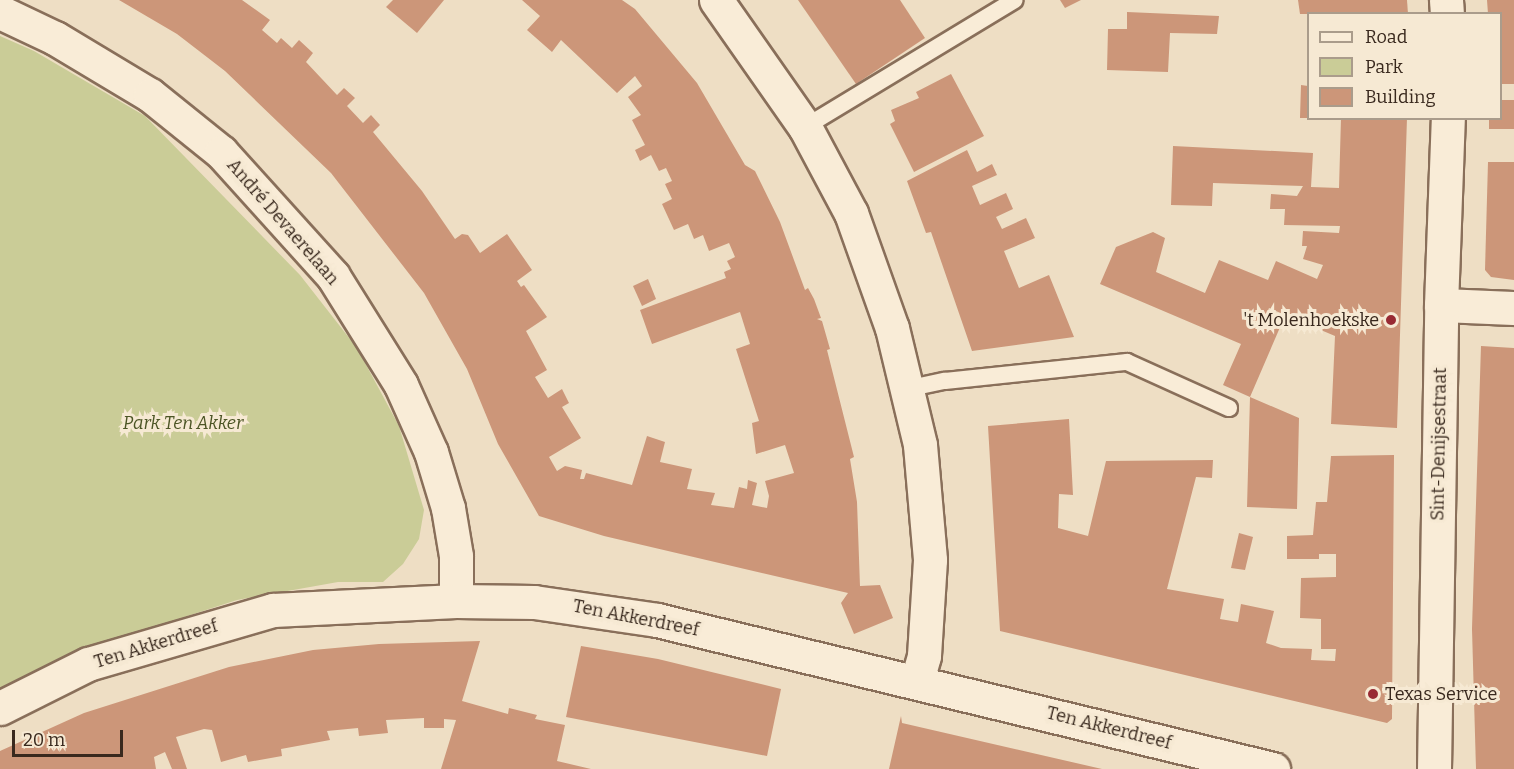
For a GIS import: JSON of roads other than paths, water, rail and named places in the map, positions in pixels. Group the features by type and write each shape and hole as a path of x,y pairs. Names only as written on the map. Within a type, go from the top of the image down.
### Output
{"street":[{"path":"716,0 805,128 851,213 892,327 920,445 930,560 924,656 917,681"},
{"name":"André Devaerelaan","path":"0,12 55,38 150,95 221,152 333,276 401,385 431,452 448,508 456,556 456,601"},
{"name":"Sint-Denijsestraat","path":"1434,769 1440,305 1448,120"},
{"path":"1440,305 1514,308"},
{"name":"Ten Akkerdreef","path":"0,708 88,664 273,610 456,601 587,607 917,681 1273,769"}],"lane":[{"path":"805,128 1015,0"},
{"path":"906,389 945,381 1127,362 1229,408"}],"place":[{"name":"'t Molenhoekske","path":"1391,320"},
{"name":"Texas Service","path":"1373,694"}],"park label":[{"name":"Park Ten Akker","path":"183,423"}]}
